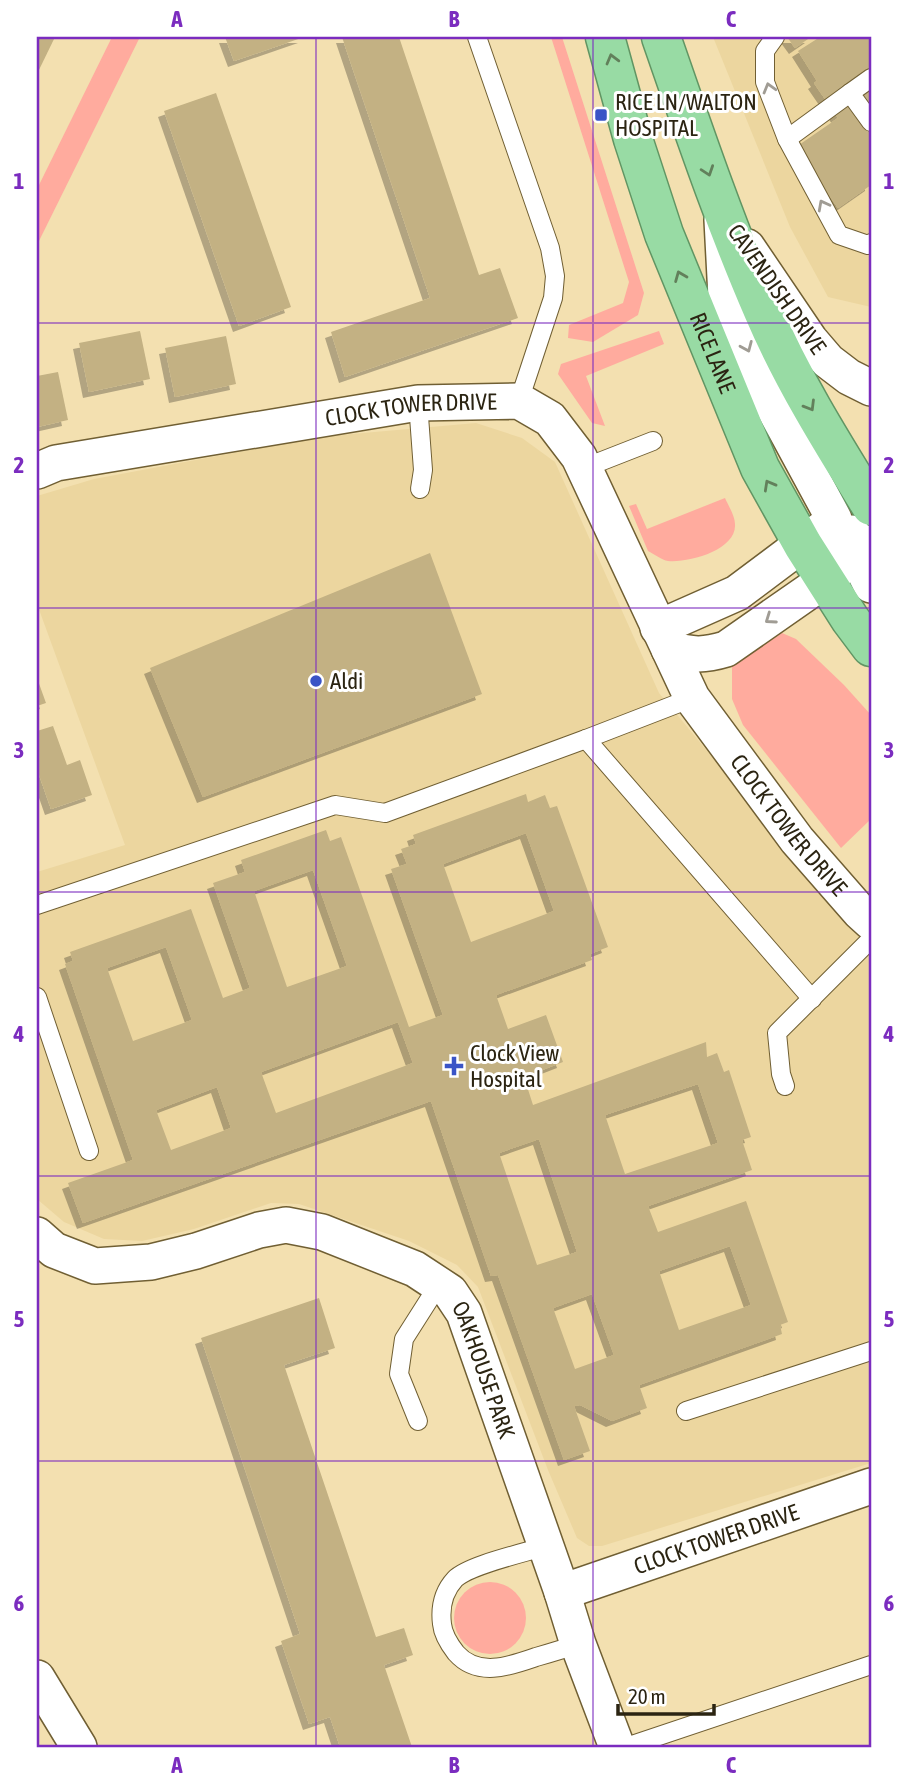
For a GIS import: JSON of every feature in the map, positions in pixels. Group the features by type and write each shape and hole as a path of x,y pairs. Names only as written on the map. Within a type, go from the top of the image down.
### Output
{"highway":[{"name":"RICE LANE","path":"605,37 664,234 765,478 825,580 871,648"},
{"path":"661,37 721,210 763,313 802,392 869,496"}],"street":[{"path":"721,210 726,297 775,410 834,519 836,550 825,580"},
{"name":"CAVENDISH DRIVE","path":"721,210 810,340 828,361 849,377 871,388"},
{"name":"CLOCK TOWER DRIVE","path":"37,471 56,463 418,402 519,401 550,419 579,457 692,698 797,840 871,922"},
{"path":"869,496 857,507 852,538 866,561 825,580 726,649 709,654 690,654 664,639 737,593 834,519 869,496"},
{"name":"OAKHOUSE PARK","path":"37,1235 54,1250 95,1266 151,1262 196,1251 259,1230 286,1225 322,1232 415,1269 450,1292 464,1313 578,1644 617,1747"},
{"name":"CLOCK TOWER DRIVE","path":"562,1592 871,1486"},
{"path":"37,1678 79,1747"}],"lane":[{"path":"477,37 550,248 555,276 553,298 519,401"},
{"path":"775,37 765,51 765,82 788,139 839,235 867,245 871,243"},
{"path":"788,139 871,78"},
{"path":"850,93 871,122"},
{"path":"418,402 423,470 420,489"},
{"path":"584,467 653,441"},
{"path":"37,905 335,805 385,813 692,698"},
{"path":"586,739 812,999"},
{"path":"786,1086 781,1074 777,1033 871,939"},
{"path":"37,997 89,1152"},
{"path":"418,1421 398,1374 404,1339 439,1284"},
{"path":"686,1411 871,1351"},
{"path":"546,1546 471,1568 456,1579 445,1593 441,1611 442,1629 449,1644 460,1657 474,1665 490,1669 507,1667 578,1644"},
{"path":"626,1747 871,1665"}],"shaded area":[{"path":"112,37 140,37 37,245 37,189"},
{"path":"551,37 562,37 644,293 638,315 593,342 568,338 569,325 623,303 629,282"},
{"path":"713,37 871,37 871,307 828,297 790,227"},
{"path":"659,331 664,344 586,376 605,426 592,423 558,374 561,364"},
{"name":"Clock View Hospital","path":"476,423 522,438 555,462 659,693 713,758 871,933 871,1463 602,1546 589,1546 577,1538 478,1287 457,1265 409,1241 299,1204 271,1203 194,1229 142,1241 104,1239 64,1222 37,1199 37,872 125,845 37,604 37,496 94,479 318,437"},
{"path":"725,498 735,524 734,533 728,541 710,553 677,561 666,560 648,551 629,506 636,504 647,529"},
{"path":"782,633 796,639 871,715 871,819 841,848 743,725 732,699 732,666"},
{"path":"490,1582 504,1585 516,1592 523,1604 526,1618 523,1632 516,1644 504,1651 490,1654 476,1651 464,1644 457,1632 454,1618 457,1604 464,1592 476,1585"}],"building":[{"path":"37,37 55,37 37,74"},
{"path":"225,37 304,37 234,61"},
{"path":"342,37 399,37 479,275 500,268 518,318 345,377 331,332 430,298"},
{"path":"787,37 811,37 795,48"},
{"path":"820,37 871,37 871,185 838,208 796,147 838,118 814,83 817,81 798,51"},
{"path":"216,93 291,307 239,326 164,111"},
{"path":"140,331 150,379 89,392 79,343"},
{"path":"226,336 236,384 175,397 165,348"},
{"path":"58,372 68,420 37,427 37,376"},
{"name":"Aldi","path":"430,553 482,694 203,797 150,668"},
{"path":"37,678 46,703 37,706"},
{"path":"53,726 67,765 80,760 92,795 51,809 37,769 37,731"},
{"path":"526,794 528,802 545,795 550,808 557,806 608,947 590,954 592,960 496,995 508,1029 546,1015 563,1062 524,1077 533,1105 706,1042 707,1057 717,1053 724,1072 729,1070 751,1137 742,1140 752,1170 648,1206 658,1232 746,1201 788,1322 780,1325 782,1334 639,1385 647,1408 612,1421 580,1405 574,1406 590,1451 564,1460 498,1275 491,1276 431,1101 83,1223 68,1183 133,1160 65,964 73,961 70,952 191,909 223,998 250,988 213,883 245,872 241,860 326,830 330,841 341,837 409,1027 443,1015 391,869 407,864 401,849 416,844 413,835","holes":["526,833 554,911 471,942 443,864","313,870 347,966 287,987 254,891","166,947 192,1020 133,1041 107,968","398,1022 413,1063 276,1113 261,1072","698,1084 718,1143 625,1174 605,1115","217,1087 231,1128 171,1150 156,1110","539,1139 577,1252 537,1265 499,1153","730,1246 751,1305 679,1330 659,1271","592,1294 614,1355 575,1369 553,1308"]},
{"path":"319,1298 335,1348 284,1365 376,1637 404,1628 413,1655 384,1665 412,1747 340,1747 330,1717 309,1724 281,1641 300,1634 201,1338"}],"place":[{"name":"RICE LN/WALTON HOSPITAL","path":"601,115"},
{"name":"Aldi","path":"316,681"},
{"name":"Clock View Hospital","path":"454,1066"}]}
